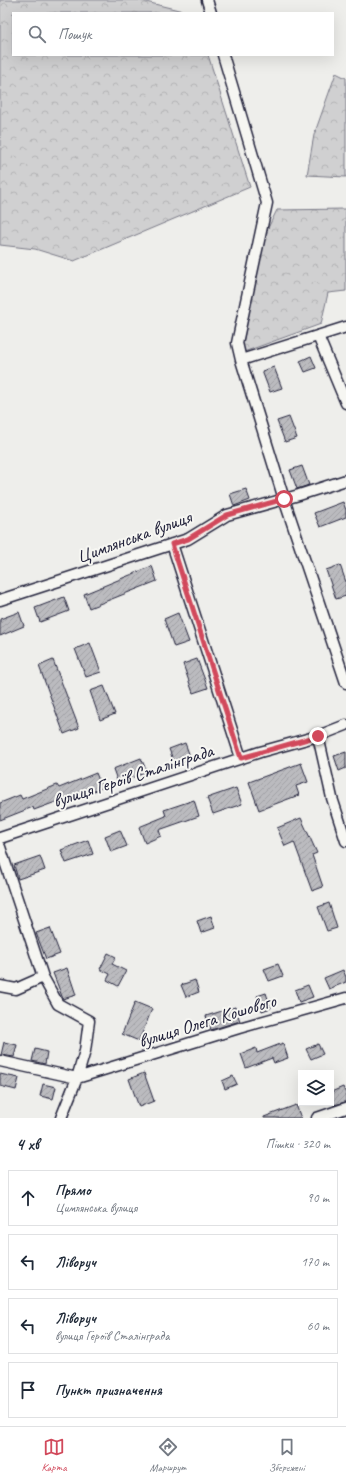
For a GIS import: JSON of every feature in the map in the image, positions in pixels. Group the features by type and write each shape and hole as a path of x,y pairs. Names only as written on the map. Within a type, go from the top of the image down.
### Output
{"street":[{"path":"207,0 211,12"},
{"path":"223,56 266,203 237,343 284,499 346,683"},
{"path":"241,360 346,327"},
{"path":"318,336 346,403"},
{"name":"Цимлянська вулиця","path":"0,600 188,539 227,515 346,480"},
{"path":"172,544 241,758"},
{"name":"вулиця Героїв Сталінграда","path":"0,838 241,758 318,736 346,725"},
{"path":"318,736 332,798 346,841"},
{"path":"0,847 43,977 58,1004 89,1021 85,1051 77,1078 61,1118"},
{"path":"0,986 16,989 43,977"},
{"name":"вулиця Олега Кошового","path":"77,1078 239,1028 346,998"},
{"path":"0,1061 77,1078"},
{"path":"319,1118 346,1108"}],"green space":[{"path":"0,0 138,0 187,12 12,12 12,56 208,56 250,187 74,261 35,249 0,245"},
{"path":"336,73 346,78 346,177 307,175 314,135"},
{"path":"346,209 346,291 328,293 321,324 241,353 265,234 277,210"}],"building":[{"path":"311,356 316,368 305,372 300,361"},
{"path":"274,367 282,388 270,392 262,371"},
{"path":"289,417 297,438 285,442 277,421"},
{"path":"302,466 309,485 297,489 290,470"},
{"path":"246,489 250,500 234,506 230,494"},
{"path":"343,502 346,510 346,517 320,527 314,513"},
{"path":"340,565 346,582 346,596 336,599 326,570"},
{"path":"152,566 157,581 89,608 84,594"},
{"path":"64,597 69,611 40,622 35,608"},
{"path":"19,612 24,626 0,636 0,619"},
{"path":"178,613 189,642 174,647 164,619"},
{"path":"90,643 101,672 86,677 75,649"},
{"path":"197,659 208,688 193,693 183,664"},
{"path":"53,660 79,728 64,734 39,666"},
{"path":"104,686 115,714 100,720 90,691"},
{"path":"185,743 191,759 175,765 169,749"},
{"path":"346,752 346,768 339,771 334,756"},
{"path":"141,758 147,772 118,783 113,769"},
{"path":"301,763 308,782 296,786 299,795 259,810 249,782"},
{"path":"96,773 102,788 73,799 72,796 34,810 33,807 0,820 0,803 20,795 22,799 57,785 59,788"},
{"path":"236,788 242,804 213,814 207,798"},
{"path":"194,800 199,816 159,830 161,836 145,843 139,827 166,816 164,810"},
{"path":"301,818 317,853 312,855 323,887 312,891 294,842 285,846 277,828"},
{"path":"120,830 127,846 111,852 105,836"},
{"path":"88,840 93,854 66,863 61,850"},
{"path":"40,856 45,870 18,879 14,865"},
{"path":"329,903 337,928 327,931 318,907"},
{"path":"211,916 215,928 201,933 197,921"},
{"path":"50,928 60,954 46,959 36,933"},
{"path":"108,953 116,957 112,964 126,971 118,986 107,980 110,974 100,969"},
{"path":"278,964 283,976 269,981 264,969"},
{"path":"67,968 76,995 63,999 53,973"},
{"path":"343,970 346,977 346,982 329,989 324,978"},
{"path":"195,980 199,992 186,997 181,985"},
{"path":"308,985 313,997 299,1002 295,990"},
{"path":"266,993 271,1008 262,1011 257,996"},
{"path":"135,1002 152,1009 139,1041 122,1034"},
{"path":"235,1007 240,1021 211,1030 206,1016"},
{"path":"4,1042 17,1045 14,1057 1,1055"},
{"path":"283,1043 288,1058 274,1063 272,1058 246,1068 241,1054 256,1048 257,1053"},
{"path":"318,1044 323,1054 311,1059 306,1049"},
{"path":"35,1049 47,1052 45,1064 32,1061"},
{"path":"144,1073 154,1101 139,1107 129,1079"},
{"path":"0,1074 19,1078 16,1090 0,1086"},
{"path":"233,1076 237,1084 225,1089 222,1081"},
{"path":"43,1084 56,1087 53,1099 40,1096"},
{"path":"343,1087 346,1094 346,1102 334,1105 334,1091"},
{"path":"296,1105 301,1118 264,1118 264,1117"}],"route":[{"path":"284,499 227,515 188,539 172,544 241,758 318,736"}]}
